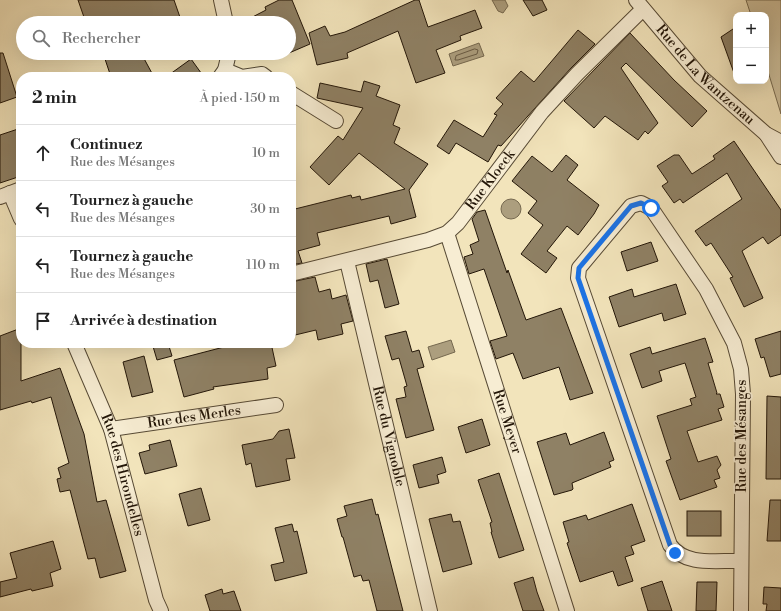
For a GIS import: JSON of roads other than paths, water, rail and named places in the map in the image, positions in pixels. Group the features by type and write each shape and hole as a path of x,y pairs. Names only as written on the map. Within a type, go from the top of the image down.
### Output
{"street":[{"path":"221,0 224,16"},
{"name":"Rue de La Wantzenau","path":"640,5 700,76 766,134 781,142"},
{"name":"Rue Kloeck","path":"296,273 428,240 447,233 458,223 542,112 640,5"},
{"path":"222,72 226,60"},
{"path":"296,96 336,121"},
{"path":"766,134 781,157"},
{"path":"10,193 16,207"},
{"name":"Rue des Mésanges","path":"741,561 694,560 675,553 670,545 578,278 579,268 631,206 641,203 651,208 706,289 734,343 741,369 743,394 741,611"},
{"name":"Rue Meyer","path":"447,233 567,611"},
{"name":"Rue du Vignoble","path":"347,261 430,611"},
{"name":"Rue des Hirondelles","path":"76,348 111,429 156,600 161,611"},
{"name":"Rue des Merles","path":"111,429 276,405"}],"water":[{"path":"492,0 505,0 508,6 503,13 498,11"},
{"path":"479,43 484,56 453,66 449,54"},
{"path":"507,199 515,199 521,205 521,213 515,219 507,219 501,213 501,205"},
{"path":"451,340 455,352 432,360 428,347"}]}
